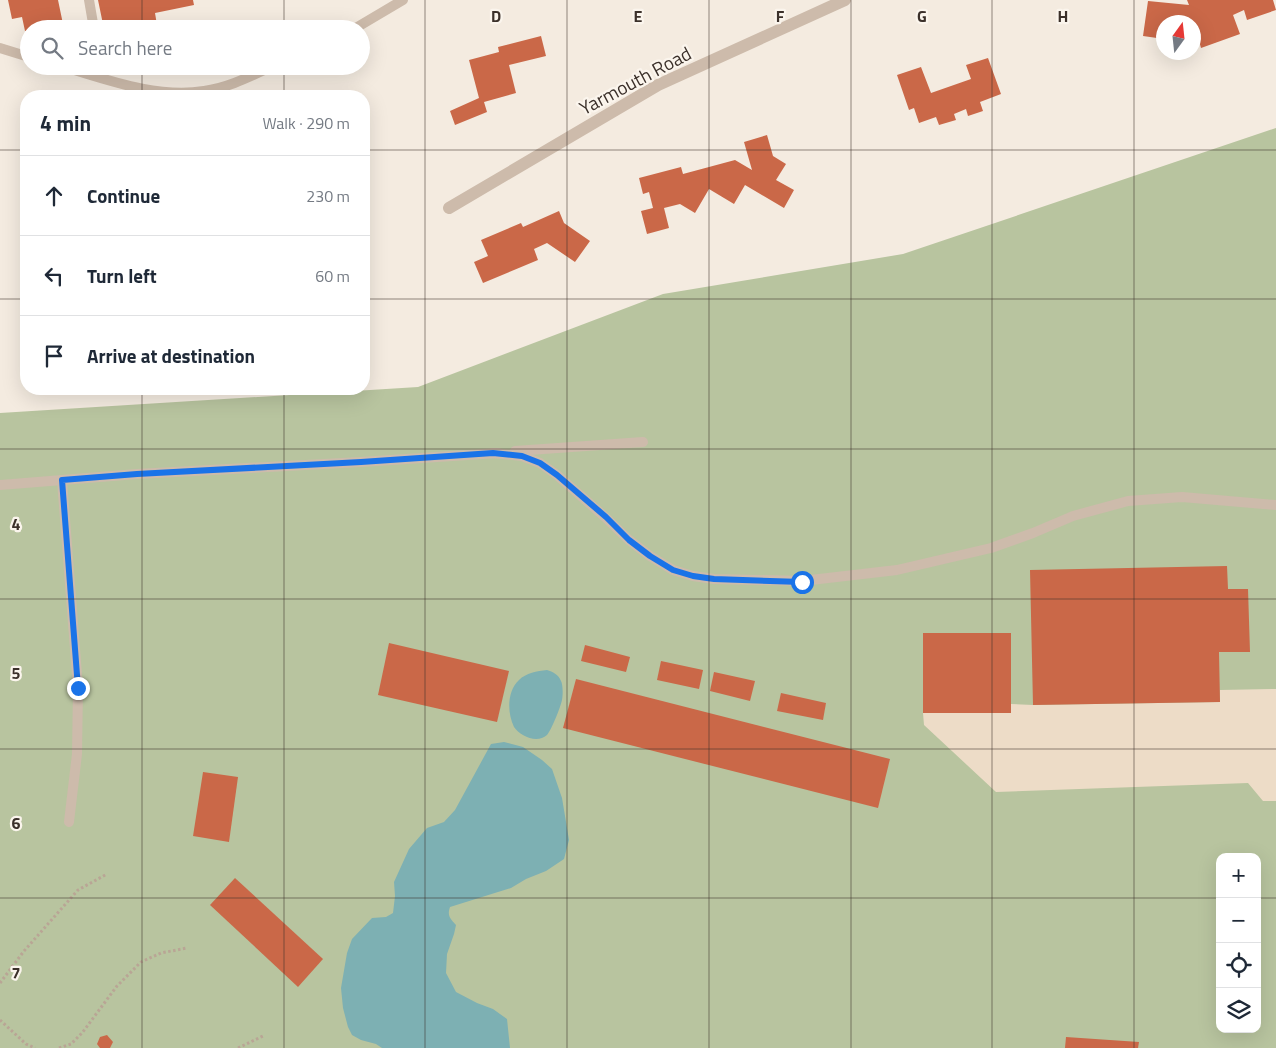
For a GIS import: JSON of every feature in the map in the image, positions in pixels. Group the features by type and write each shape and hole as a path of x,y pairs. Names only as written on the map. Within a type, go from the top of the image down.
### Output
{"street":[{"name":"Yarmouth Road","path":"450,208 658,85 846,0"}],"lane":[{"path":"89,0 92,20"},
{"path":"369,20 402,0"},
{"path":"0,48 20,54"},
{"path":"90,75 154,90"},
{"path":"210,90 252,75"},
{"path":"0,485 137,474 361,462 643,442"},
{"path":"493,453 522,456 540,463 557,475 606,517 629,540 650,556 673,570 693,576 714,579 802,582 897,570 991,548 1073,516 1128,501 1182,497 1276,505"},
{"path":"62,480 78,688 78,754 69,822"}],"path":[{"path":"0,983 24,951 78,890 107,874"},
{"path":"59,1048 71,1044 82,1033 117,986 141,962 161,953 187,948"},
{"path":"0,1020 26,1044 35,1048"},
{"path":"238,1048 265,1035"}],"green space":[{"path":"1276,128 1276,1048 0,1048 0,413 289,395 370,395 370,390 418,387 663,294 903,254"}],"shaded area":[{"path":"1276,689 1276,801 1263,801 1248,783 996,792 924,725 923,713 1011,713 1011,704 1220,702 1220,690"}],"water":[{"path":"547,670 555,674 561,681 563,690 561,703 547,735 538,739 529,738 514,727 509,709 510,696 515,685 522,678 532,673"},
{"path":"504,742 523,747 552,769 562,798 569,840 564,859 546,871 526,879 511,888 450,907 450,917 456,925 447,954 446,973 456,992 493,1009 507,1019 510,1048 382,1048 376,1044 361,1040 352,1035 348,1027 343,1008 341,988 347,953 352,939 372,918 386,917 393,913 394,882 409,849 427,828 444,822 455,810 491,744"}],"building":[{"path":"8,0 58,0 62,20 23,20 22,17 12,19"},
{"path":"98,0 193,0 194,5 155,13 156,20 102,20"},
{"path":"1187,0 1273,0 1276,10 1247,20 1244,10 1233,15 1240,34 1201,48 1201,15 1156,15 1156,38 1143,36 1148,1 1189,5"},
{"path":"541,36 546,56 509,65 516,93 484,102 487,112 455,125 450,111 479,98 469,60 499,52 498,47"},
{"path":"988,58 1001,94 980,102 983,111 968,116 966,109 954,114 956,120 939,125 936,117 919,123 914,108 909,110 897,75 921,67 931,93 971,79 966,65"},
{"path":"767,135 773,156 786,164 776,180 794,190 784,208 745,185 734,204 709,189 695,213 680,204 664,208 669,228 647,234 641,211 653,208 649,192 643,194 639,178 681,167 683,174 735,160 752,170 744,142"},
{"path":"559,211 564,223 590,241 575,262 547,243 534,249 538,260 483,283 474,262 488,256 481,240 521,223 523,227"},
{"path":"1227,566 1228,589 1248,589 1250,652 1219,652 1220,702 1033,705 1030,570"},
{"path":"923,633 1011,633 1011,713 923,713"},
{"path":"389,643 509,671 497,722 378,695"},
{"path":"585,645 630,657 626,672 581,661"},
{"path":"661,661 703,670 699,689 657,680"},
{"path":"714,672 755,681 750,701 710,691"},
{"path":"576,679 890,759 878,808 563,728"},
{"path":"781,693 826,703 823,720 777,711"},
{"path":"203,772 238,777 229,842 193,836"},
{"path":"235,878 323,959 298,987 210,905"},
{"path":"107,1035 113,1042 110,1048 100,1048 97,1044 100,1037"},
{"path":"1066,1037 1139,1042 1138,1048 1065,1048"}],"route":[{"path":"78,688 62,480 493,453 522,456 540,463 557,475 606,517 629,540 673,570 693,576 714,579 802,582"}]}
